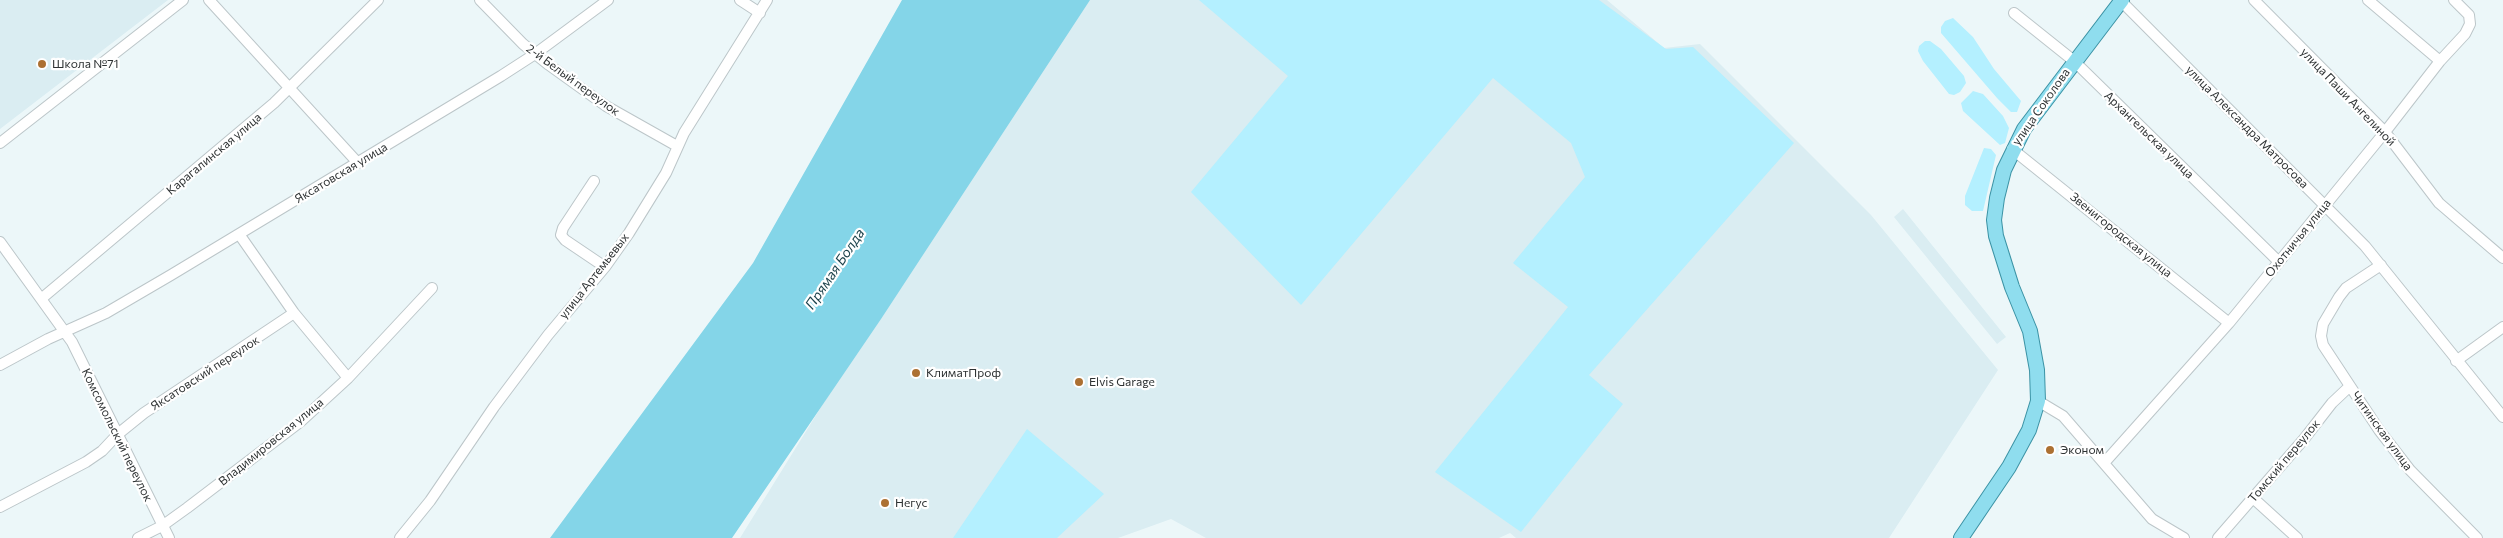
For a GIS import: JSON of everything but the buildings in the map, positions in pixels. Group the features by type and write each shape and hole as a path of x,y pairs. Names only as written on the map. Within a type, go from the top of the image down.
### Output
{"main road":[{"name":"улица Соколова","path":"1961,538 2010,468 2029,430 2038,401 2037,370 2030,331 2000,254 1994,220 2001,179 2012,149 2024,128 2121,0"}],"street":[{"path":"0,143 183,0"},
{"path":"209,0 358,163"},
{"name":"Карагалинская улица","path":"41,298 290,88 378,0"},
{"name":"2-й Белый переулок","path":"480,0 535,54 606,106 677,146"},
{"name":"Яксатовская улица","path":"64,332 106,313 358,163 535,54 608,0"},
{"path":"740,0 760,13"},
{"name":"улица Артемьевых","path":"400,538 430,501 494,407 543,342 605,267 666,173 677,146 767,0"},
{"name":"улица Александра Матросова","path":"2121,0 2366,246 2456,361 2503,417"},
{"name":"улица Паши Ангелиной","path":"2254,0 2384,132 2439,203 2503,258"},
{"path":"2368,0 2440,61"},
{"name":"Охотничья улица","path":"2105,462 2229,323 2440,61 2465,34 2470,24 2469,15 2457,3"},
{"name":"Архангельская улица","path":"2014,13 2074,61 2279,262"},
{"name":"Звенигородская улица","path":"2012,149 2229,323"},
{"path":"594,181 561,234 565,240 605,267"},
{"path":"239,234 294,313 348,378"},
{"name":"Комсомольский переулок","path":"0,242 72,342 169,538"},
{"name":"Читинская улица","path":"2381,265 2346,288 2323,324 2321,336 2323,344 2350,386 2410,470 2477,538"},
{"name":"Владимировская улица","path":"138,538 162,526 300,422 348,378 432,288"},
{"name":"Яксатовский переулок","path":"0,508 86,462 144,413 294,313"},
{"path":"2456,361 2503,327"},
{"path":"0,365 64,332"},
{"name":"Томский переулок","path":"2218,538 2332,403 2350,386"},
{"path":"2038,401 2062,416 2105,462 2152,519 2184,538"},
{"path":"2253,498 2297,538"}],"shaded area":[{"name":"Школа №71","path":"0,0 168,0 0,129"},
{"path":"1073,0 1607,0 1664,48 1700,44 1871,215 1998,370 1889,538 1516,538 1510,533 1499,538 1206,538 1171,519 1118,538 740,538"},
{"path":"1199,0 1599,0 1666,49 1693,47 1794,143 1589,375 1623,404 1521,532 1435,472 1568,307 1513,263 1585,177 1571,143 1493,78 1301,305 1191,192 1288,76"},
{"path":"1953,18 1973,37 1994,69 2021,101 2017,112 2011,112 1997,98 1941,33 1941,27 1945,21"},
{"path":"1925,41 1930,41 1941,49 1964,76 1966,83 1960,92 1954,95 1949,94 1923,61 1918,51 1919,46"},
{"path":"1973,91 1983,94 2003,116 2009,128 2005,143 2000,145 1963,111 1961,103"},
{"path":"1984,148 1991,149 1996,155 1983,211 1972,211 1965,205 1965,196"},
{"path":"1903,209 2006,337 1997,344 1894,217"},
{"path":"1027,429 1104,494 1057,538 953,538"}],"water":[{"name":"Прямая Болда","path":"902,0 1090,0 881,319 732,538 550,538 753,263"}],"place":[{"name":"Школа №71","path":"42,64"},
{"name":"КлиматПроф","path":"916,373"},
{"name":"Elvis Garage","path":"1079,382"},
{"name":"Эконом","path":"2050,450"},
{"name":"Негус","path":"885,503"}]}
